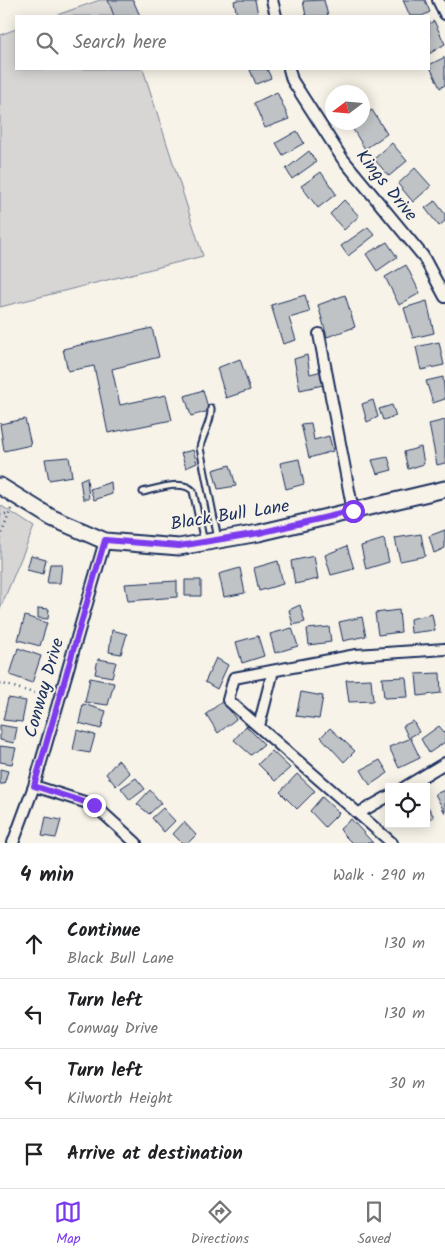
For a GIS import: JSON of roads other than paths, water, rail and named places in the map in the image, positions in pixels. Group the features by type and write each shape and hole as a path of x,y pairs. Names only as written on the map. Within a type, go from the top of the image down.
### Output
{"street":[{"path":"272,0 276,15"},
{"path":"438,0 445,14"},
{"name":"Kings Drive","path":"289,70 292,80 342,158 423,256 445,298"},
{"path":"319,334 353,511"},
{"name":"Black Bull Lane","path":"0,486 52,518 105,540 179,546 259,533 445,489"},
{"name":"Conway Drive","path":"13,843 34,786 105,540"},
{"path":"392,843 228,700 234,678 356,655 445,649"},
{"path":"259,726 273,671"},
{"path":"412,783 445,764"},
{"path":"34,786 94,805 136,843"},
{"path":"359,813 385,798"}],"lane":[{"path":"211,408 212,414 201,439 200,448 211,541"},
{"path":"143,492 174,486 189,486 193,491 211,541"}]}
